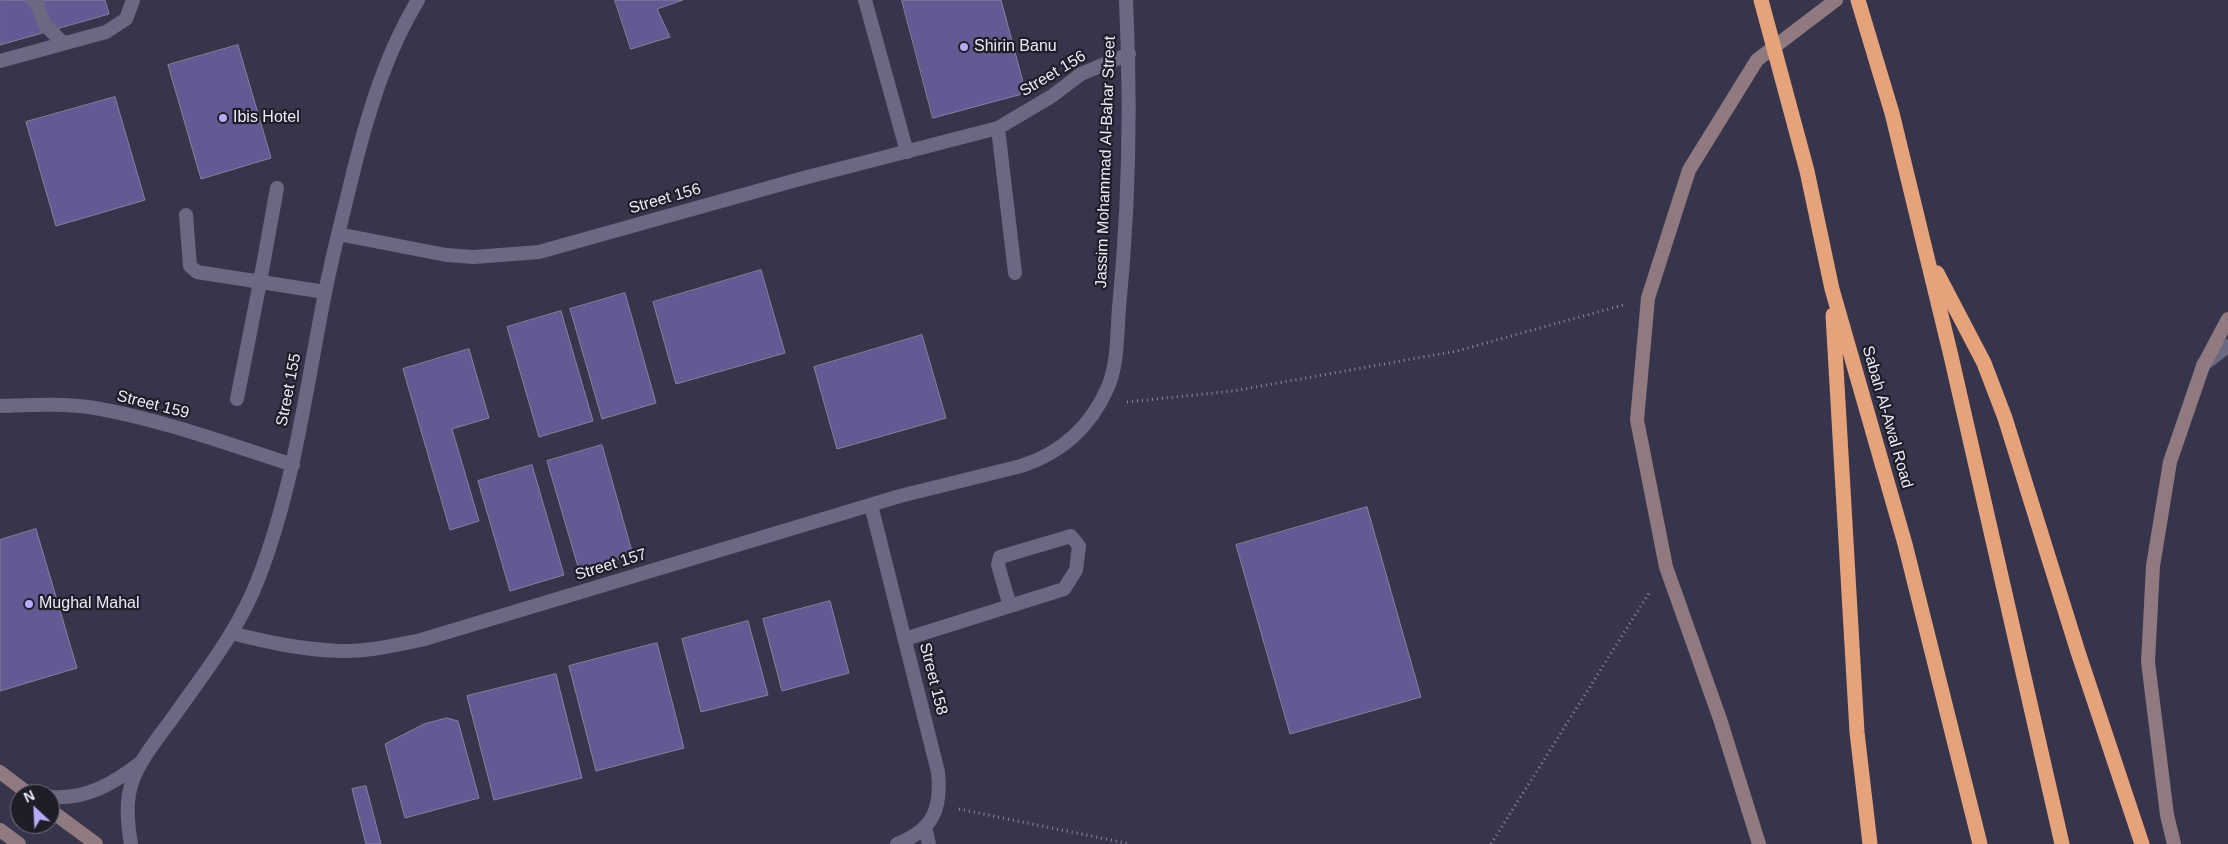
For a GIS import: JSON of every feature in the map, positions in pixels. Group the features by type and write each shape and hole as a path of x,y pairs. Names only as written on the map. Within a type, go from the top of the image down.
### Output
{"highway":[{"name":"Sabah Al-Awal Road","path":"1761,0 1807,171 1832,289 1906,544 1980,844"},
{"path":"1858,0 1892,113 1926,251 2062,844"},
{"path":"1926,251 1984,363 2005,418 2078,652 2142,844"},
{"path":"1832,289 1857,732 1870,844"}],"main road":[{"path":"1759,844 1720,719 1666,566 1637,420 1648,298 1689,170 1757,60 1836,0"},
{"path":"2174,844 2167,814 2148,662 2153,566 2170,462 2203,366 2228,319"},
{"path":"0,772 16,784"},
{"path":"60,817 96,844"},
{"path":"0,830 19,844"}],"street":[{"path":"33,0 37,4 45,25 63,43"},
{"path":"0,60 113,29 126,19 133,0"},
{"name":"Street 155","path":"131,844 127,825 129,793 141,763 231,634 258,579 293,465 325,292 338,234 378,85 396,40 418,0"},
{"path":"865,0 907,152"},
{"name":"Jassim Mohammad Al-Bahar Street","path":"997,473 1034,462 1066,444 1099,405 1112,372 1125,249 1129,54 1126,0"},
{"name":"Street 156","path":"338,234 465,257 496,257 539,252 790,182 998,128 1052,96 1081,74 1129,54"},
{"path":"998,128 1015,273"},
{"path":"237,398 277,188"},
{"path":"186,214 190,266 197,272 325,292"},
{"path":"2203,366 2228,346"},
{"name":"Street 159","path":"0,406 42,404 94,408 181,429 293,465"},
{"name":"Street 157","path":"231,634 286,646 342,651 396,645 421,640 900,496 997,473"},
{"name":"Street 158","path":"871,505 938,772 938,802 931,820 915,835 897,844"},
{"path":"905,639 1010,606 1064,589 1076,570 1079,546 1071,536 1000,557 998,565 1010,606"},
{"name":"Street 155","path":"60,798 91,793 118,781 141,763"},
{"path":"925,827 929,844"}],"path":[{"path":"1099,405 1233,390 1457,351 1648,298"},
{"path":"1490,844 1666,566"},
{"path":"938,802 964,811 1130,844"}],"building":[{"path":"0,0 105,0 109,14 0,45"},
{"path":"615,0 683,0 657,9 670,37 631,49"},
{"name":"Shirin Banu","path":"902,0 1001,0 1026,93 933,118"},
{"path":"238,45 271,158 201,179 168,65"},
{"path":"115,97 145,200 56,226 26,122"},
{"path":"761,270 785,353 676,384 653,302"},
{"path":"625,293 656,403 602,419 570,309"},
{"path":"561,311 593,421 539,437 507,327"},
{"path":"922,335 946,418 837,449 814,367"},
{"path":"469,349 489,418 452,429 479,521 450,530 403,369"},
{"path":"602,445 633,555 579,570 547,461"},
{"path":"532,465 564,575 510,591 478,481"},
{"path":"1367,507 1421,697 1290,734 1236,545"},
{"name":"Mughal Mahal","path":"36,529 77,668 0,691 0,540"},
{"path":"830,601 849,673 782,691 763,619"},
{"path":"748,621 768,695 701,712 682,639"},
{"path":"657,643 684,748 596,771 569,666"},
{"path":"556,674 582,778 494,800 467,696"},
{"path":"447,718 458,721 479,798 405,818 385,744 424,724"},
{"path":"366,786 381,844 366,844 352,789"}],"place":[{"name":"Shirin Banu","path":"964,47"},
{"name":"Ibis Hotel","path":"223,118"},
{"name":"Mughal Mahal","path":"29,604"}]}
